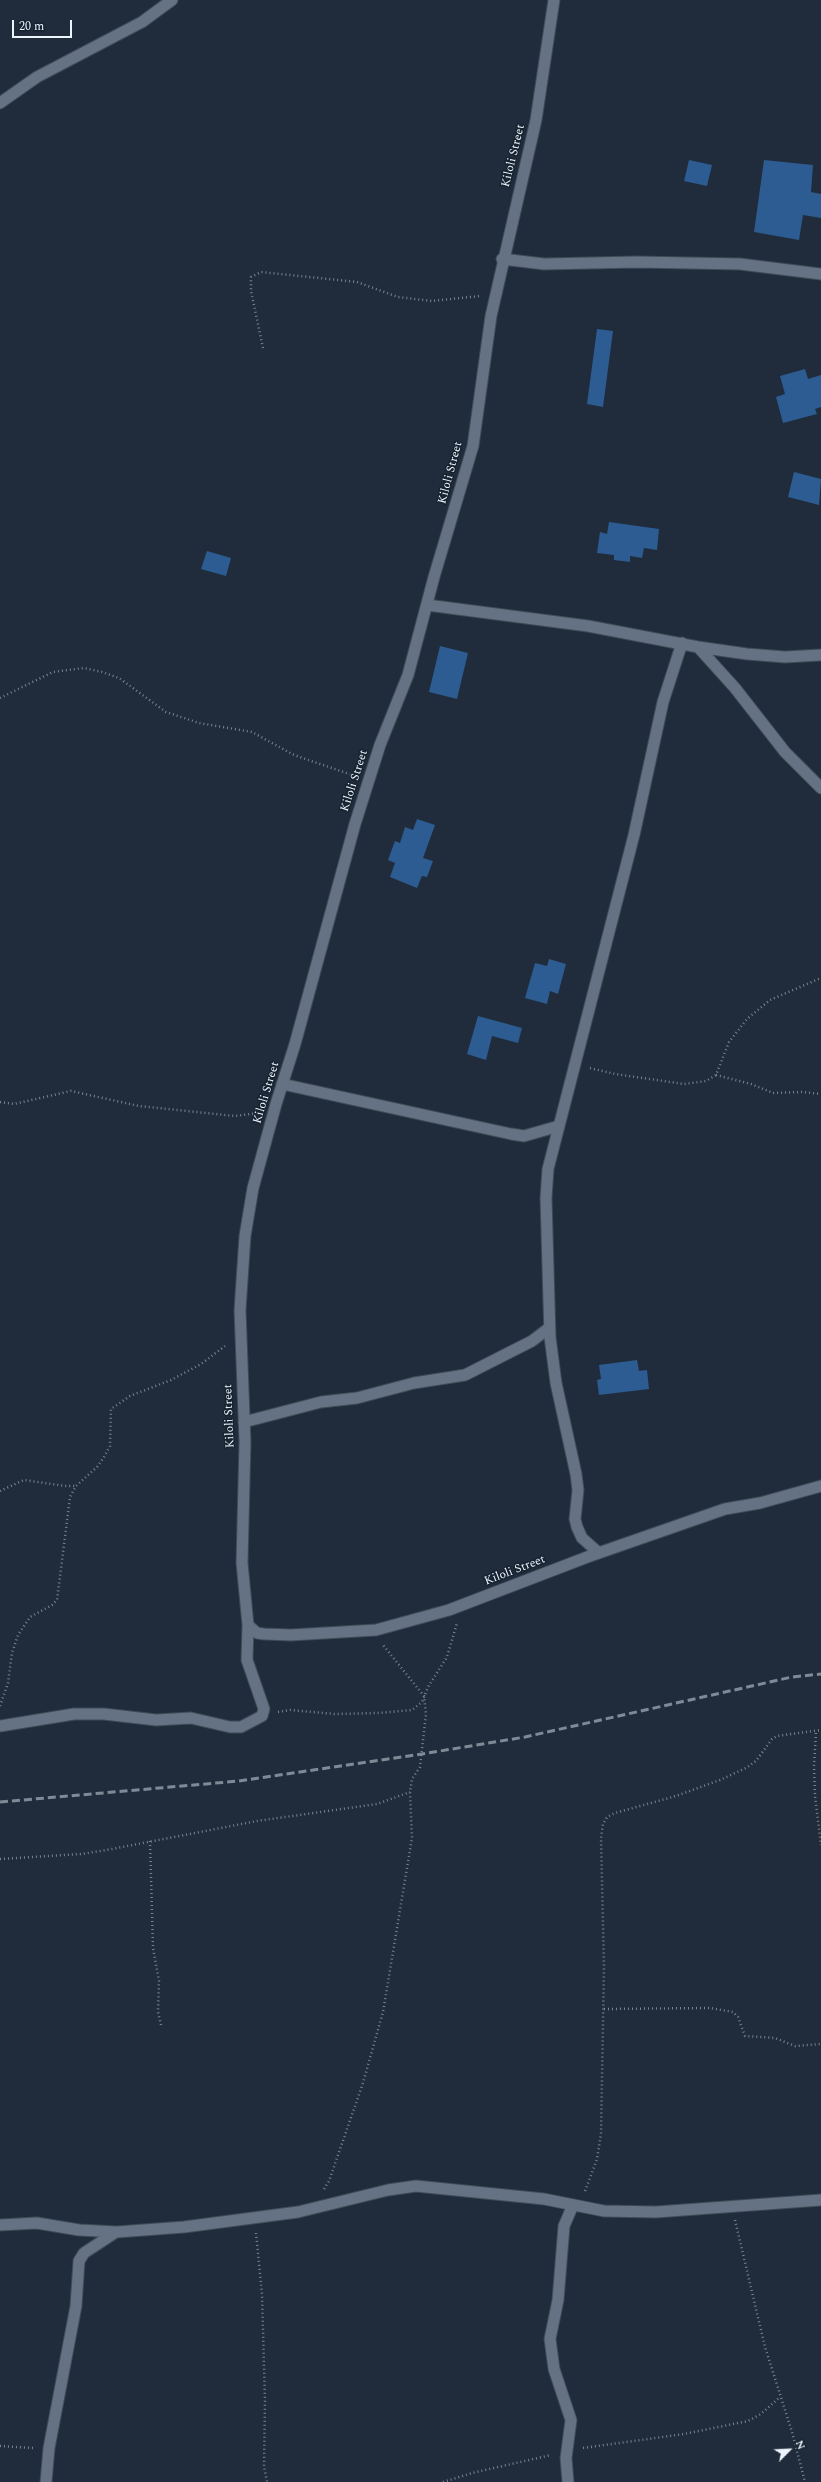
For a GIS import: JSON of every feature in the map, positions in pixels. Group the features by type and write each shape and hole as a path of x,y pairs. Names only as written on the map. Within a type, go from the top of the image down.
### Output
{"street":[{"path":"0,103 37,77 142,22 172,0"},
{"name":"Kiloli Street","path":"554,0 536,120 502,259 490,316 473,446 408,675 369,780 340,877 295,1044 276,1104 253,1188 248,1214 240,1328 244,1422 242,1563 248,1625 257,1633 264,1634 291,1635 370,1632 470,1602 599,1553 726,1509 760,1503 821,1486"},
{"path":"502,259 544,264 644,262 740,264 821,274"},
{"path":"427,605 588,626 698,647 785,657 821,655"},
{"path":"599,1553 582,1538 577,1527 575,1519 578,1490 576,1474 556,1383 549,1328 546,1198 548,1169 634,835 663,702 682,643"},
{"path":"698,647 735,688 785,752 821,788"},
{"path":"282,1084 524,1136 558,1126"},
{"path":"244,1422 321,1402 357,1398 414,1383 465,1375 532,1341 549,1328"},
{"path":"0,1726 74,1714 104,1714 156,1720 191,1718 230,1727 241,1727 262,1716 264,1709 247,1660 248,1625"},
{"path":"0,2225 37,2223 80,2230 117,2232 184,2227 312,2209 388,2190 416,2186 544,2199 604,2211 656,2212 732,2208 821,2200"},
{"path":"568,2482 568,2450 571,2420 554,2369 550,2339 558,2300 564,2226 573,2205"},
{"path":"46,2482 49,2448 76,2306 79,2261 84,2253 117,2232"}],"path":[{"path":"263,348 251,291 251,277 261,272 275,272 358,282 398,296 432,301 470,298 496,293"},
{"path":"0,698 54,672 84,668 119,678 166,712 199,723 252,732 294,755 330,769 369,780"},
{"path":"576,1064 615,1074 684,1084 706,1082 716,1075 729,1042 740,1025 770,1000 821,978"},
{"path":"716,1075 751,1084 773,1093 802,1092 821,1094"},
{"path":"0,1102 14,1104 71,1091 139,1106 235,1116 252,1115 276,1104"},
{"path":"0,1706 8,1683 12,1653 18,1635 30,1617 52,1605 57,1600 65,1519 70,1497 76,1486 97,1467 110,1446 111,1409 118,1403 171,1380 201,1364 221,1350 240,1328"},
{"path":"0,1491 24,1480 65,1486 76,1486"},
{"path":"256,1720 290,1710 334,1714 406,1711 417,1707 447,1657 457,1622 470,1602"},
{"path":"312,2209 329,2181 363,2083 383,2012 412,1838 410,1792 412,1779 421,1760 426,1714 424,1696 386,1648 370,1632"},
{"path":"573,2205 588,2186 601,2144 604,2009 601,1838 606,1817 720,1780 756,1761 772,1739 777,1736 816,1733 821,1730"},
{"path":"816,1733 814,1766 821,1845"},
{"path":"0,1859 82,1854 257,1821 377,1804 410,1792"},
{"path":"150,1841 153,1948 159,1981 158,2012 161,2026"},
{"path":"604,2009 710,2008 734,2012 738,2017 745,2036 775,2038 795,2046 821,2044"},
{"path":"732,2208 744,2270 805,2482"},
{"path":"255,2218 262,2294 266,2401 264,2466 267,2482"},
{"path":"443,2482 472,2472 568,2450 684,2434 748,2421 761,2414 780,2397"},
{"path":"0,2446 49,2448"}],"building":[{"path":"689,160 712,165 707,186 684,181"},
{"path":"764,160 813,165 811,192 821,194 821,218 803,215 799,240 754,232"},
{"path":"597,329 613,331 603,407 587,404"},
{"path":"805,369 808,379 821,375 821,407 815,409 817,414 783,423 776,397 785,394 780,376"},
{"path":"794,472 821,479 819,505 788,497"},
{"path":"609,522 659,529 657,550 644,548 642,558 630,556 630,562 614,560 614,555 597,553 600,532 607,534"},
{"path":"207,551 231,558 226,576 201,569"},
{"path":"440,646 468,653 457,699 429,692"},
{"path":"417,819 435,825 423,858 433,861 427,877 422,876 417,888 390,877 395,863 388,860 395,841 400,843 405,827 413,830"},
{"path":"549,959 566,964 558,994 550,991 547,1004 525,998 535,963 547,966"},
{"path":"478,1016 522,1028 518,1043 492,1036 486,1060 467,1054"},
{"path":"637,1360 639,1371 647,1370 649,1389 599,1395 597,1380 601,1379 599,1365"}],"railway":[{"path":"0,1802 239,1781 422,1754 525,1737 792,1677 821,1674"}]}
